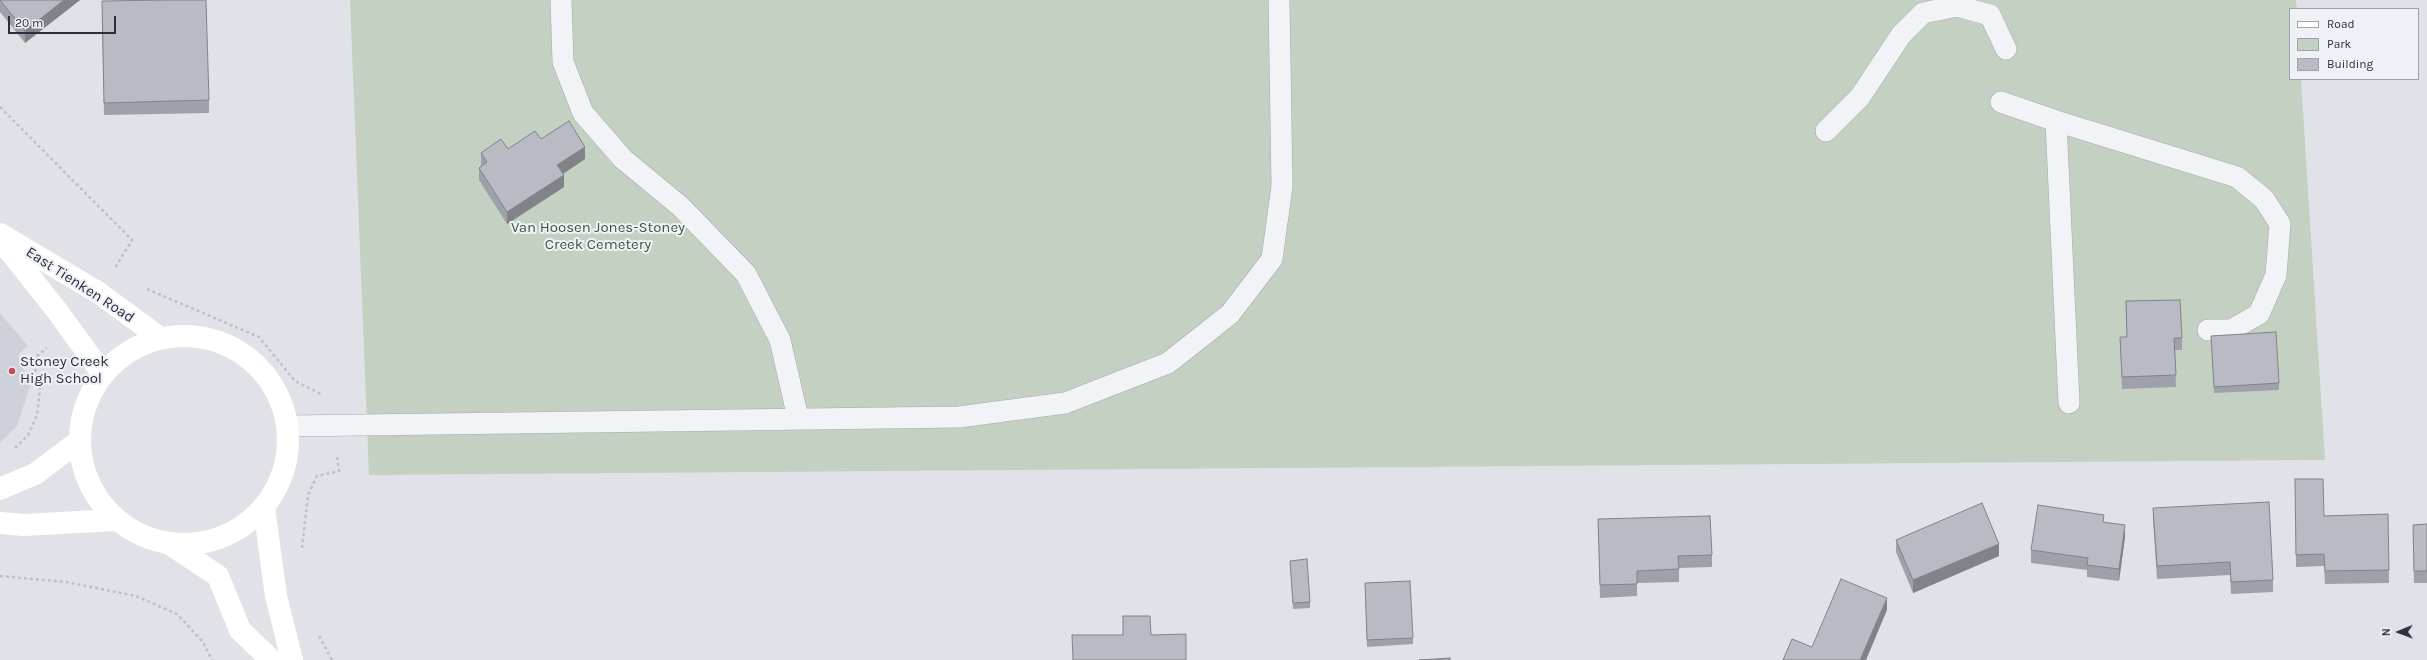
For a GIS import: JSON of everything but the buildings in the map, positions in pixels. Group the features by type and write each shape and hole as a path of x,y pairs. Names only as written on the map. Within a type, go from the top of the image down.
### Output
{"street":[{"name":"East Tienken Road","path":"0,234 99,293 159,337"},
{"name":"East Tienken Road","path":"0,239 102,373"},
{"path":"194,335 221,342 228,344 257,364 278,392 288,426 288,455 280,483 264,508 237,530 205,543 170,544 141,536 115,520 93,491 83,470 78,441 84,405 102,373 128,350 159,337 194,335"},
{"path":"0,489 35,474 78,441"},
{"path":"264,508 276,596 292,660"},
{"path":"0,523 24,525 115,520"},
{"path":"170,544 218,576 240,630 271,660"}],"lane":[{"path":"560,0 562,62 583,113 623,159 680,206 746,274 780,340 798,418"},
{"path":"288,426 959,417 1064,403 1168,363 1230,314 1272,259 1282,186 1279,0"},
{"path":"1826,131 1860,97 1901,35 1923,13 1957,6 1990,15 2006,49"},
{"path":"2001,102 2056,121 2237,177 2264,199 2280,224 2276,275 2258,314 2230,330 2208,330"},
{"path":"2056,121 2069,402"}],"path":[{"path":"0,107 132,240 99,293"},
{"path":"140,286 258,337 295,381 331,399 338,471 317,476 308,495 301,556"},
{"path":"10,453 28,435 36,415 40,390 33,360 70,329"},
{"path":"0,576 66,582 136,596 177,614 203,642 212,660"},
{"path":"317,629 332,660"}],"shaded area":[{"name":"Stoney Creek High School","path":"0,313 28,346 18,355 30,386 17,426 0,443"}],"green space":[{"name":"Van Hoosen Jones-Stoney Creek Cemetery","path":"350,0 2296,0 2297,8 2289,8 2289,80 2301,80 2325,460 369,475"}],"place":[{"name":"Stoney Creek High School","path":"12,371"}]}
